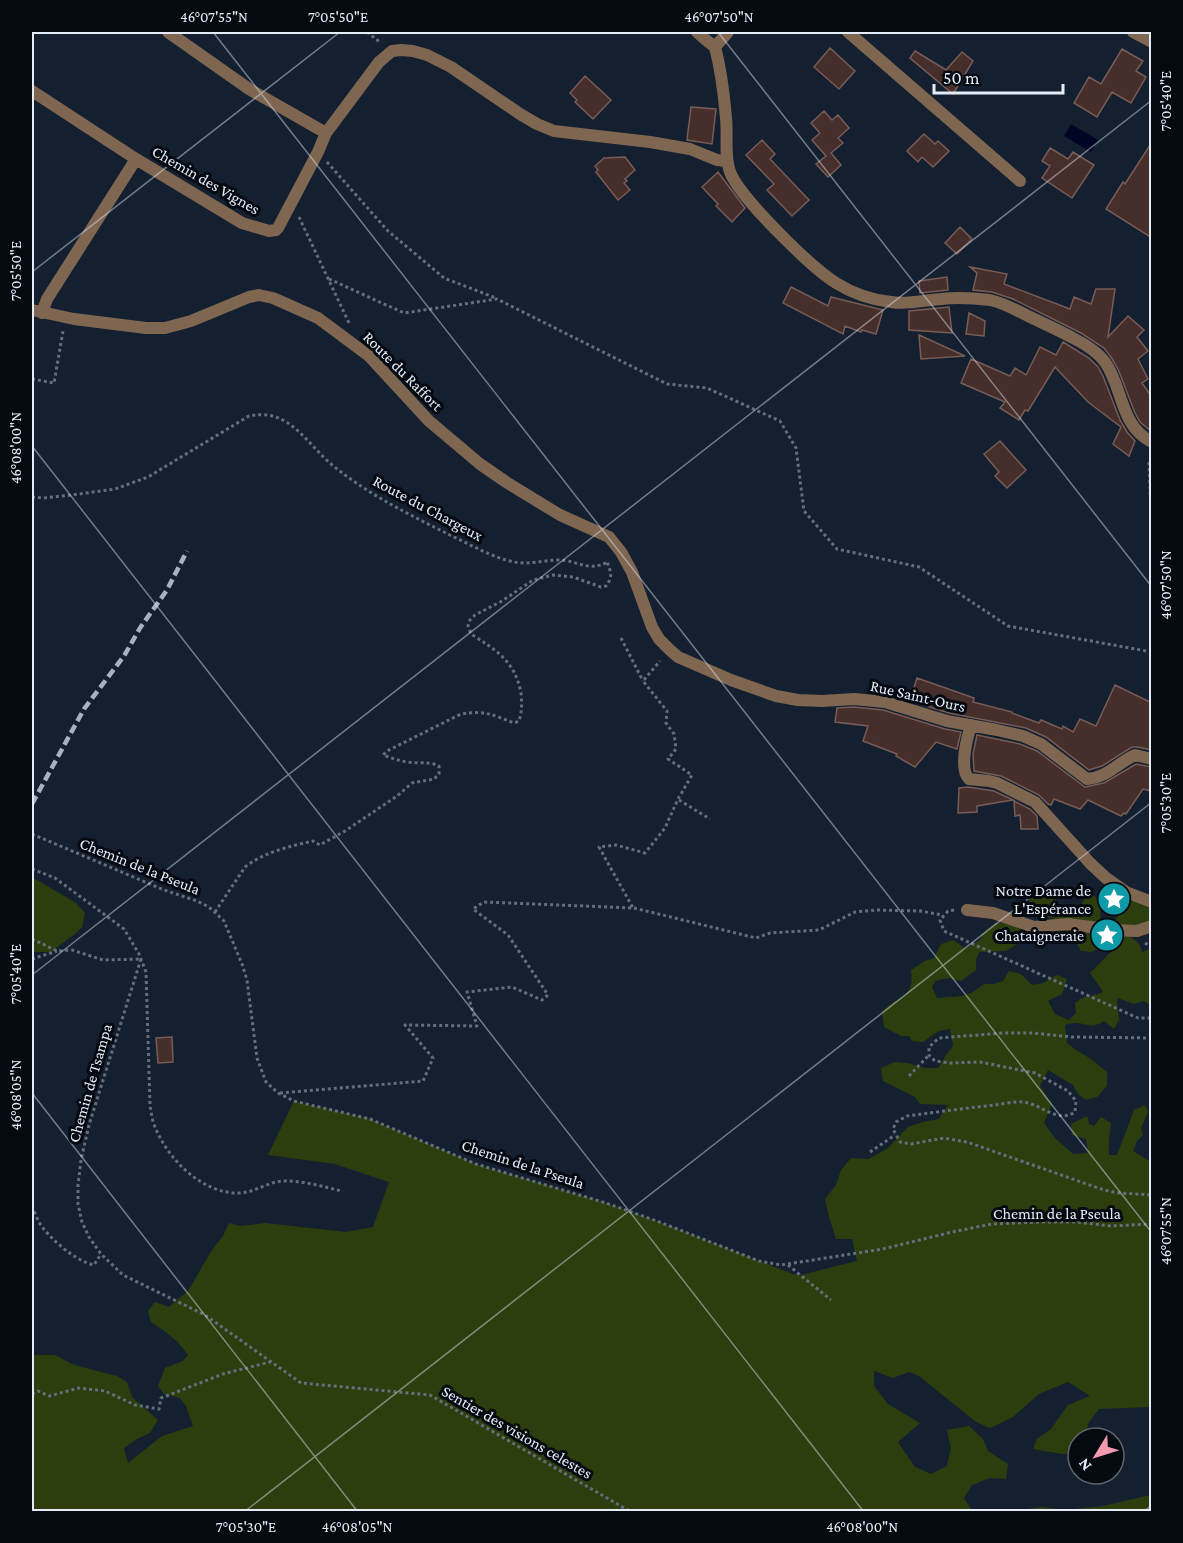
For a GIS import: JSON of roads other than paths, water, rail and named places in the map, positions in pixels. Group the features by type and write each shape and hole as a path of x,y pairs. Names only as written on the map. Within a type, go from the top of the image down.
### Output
{"street":[{"path":"168,32 249,89 326,133"},
{"path":"697,32 715,46 726,119 727,161 731,174 754,206 814,266 836,283 861,295 891,302 910,303 955,298 992,301 1005,304 1075,339 1096,351 1105,362 1114,378 1128,420 1136,430 1152,442"},
{"path":"715,46 728,32"},
{"path":"848,32 1020,181"},
{"path":"1133,32 1152,42"},
{"name":"Chemin des Vignes","path":"32,91 136,159 242,223 269,231 276,230 326,133 379,62 392,51 401,50 427,55 451,67 528,119 554,131 650,142 690,149 717,160 727,161"},
{"path":"37,312 136,159"},
{"name":"Route du Raffort","path":"37,312 146,328 165,328 191,321 254,296 273,298 318,318 369,356 429,421 480,464 560,515 606,535 614,541 621,552"},
{"name":"Rue Saint-Ours","path":"621,552 632,572 652,627 659,639 678,657 691,664 752,689 798,700 854,699 885,702 947,721 1023,736 1041,744 1087,778 1098,778 1108,774 1135,755 1152,759"},
{"path":"971,725 967,737 964,768 965,775 969,779 997,783 1035,802 1106,878 1126,892 1152,902"},
{"path":"967,910 993,913 1034,927 1068,924 1137,931 1152,926"}],"water":[{"path":"1071,124 1098,140 1091,152 1064,136"}],"railway":[{"path":"32,804 84,709 124,656 140,628 167,590 187,551"}],"place":[{"name":"Notre Dame de L'Espérance","path":"1114,899"},
{"name":"Chataigneraie","path":"1107,935"}]}
